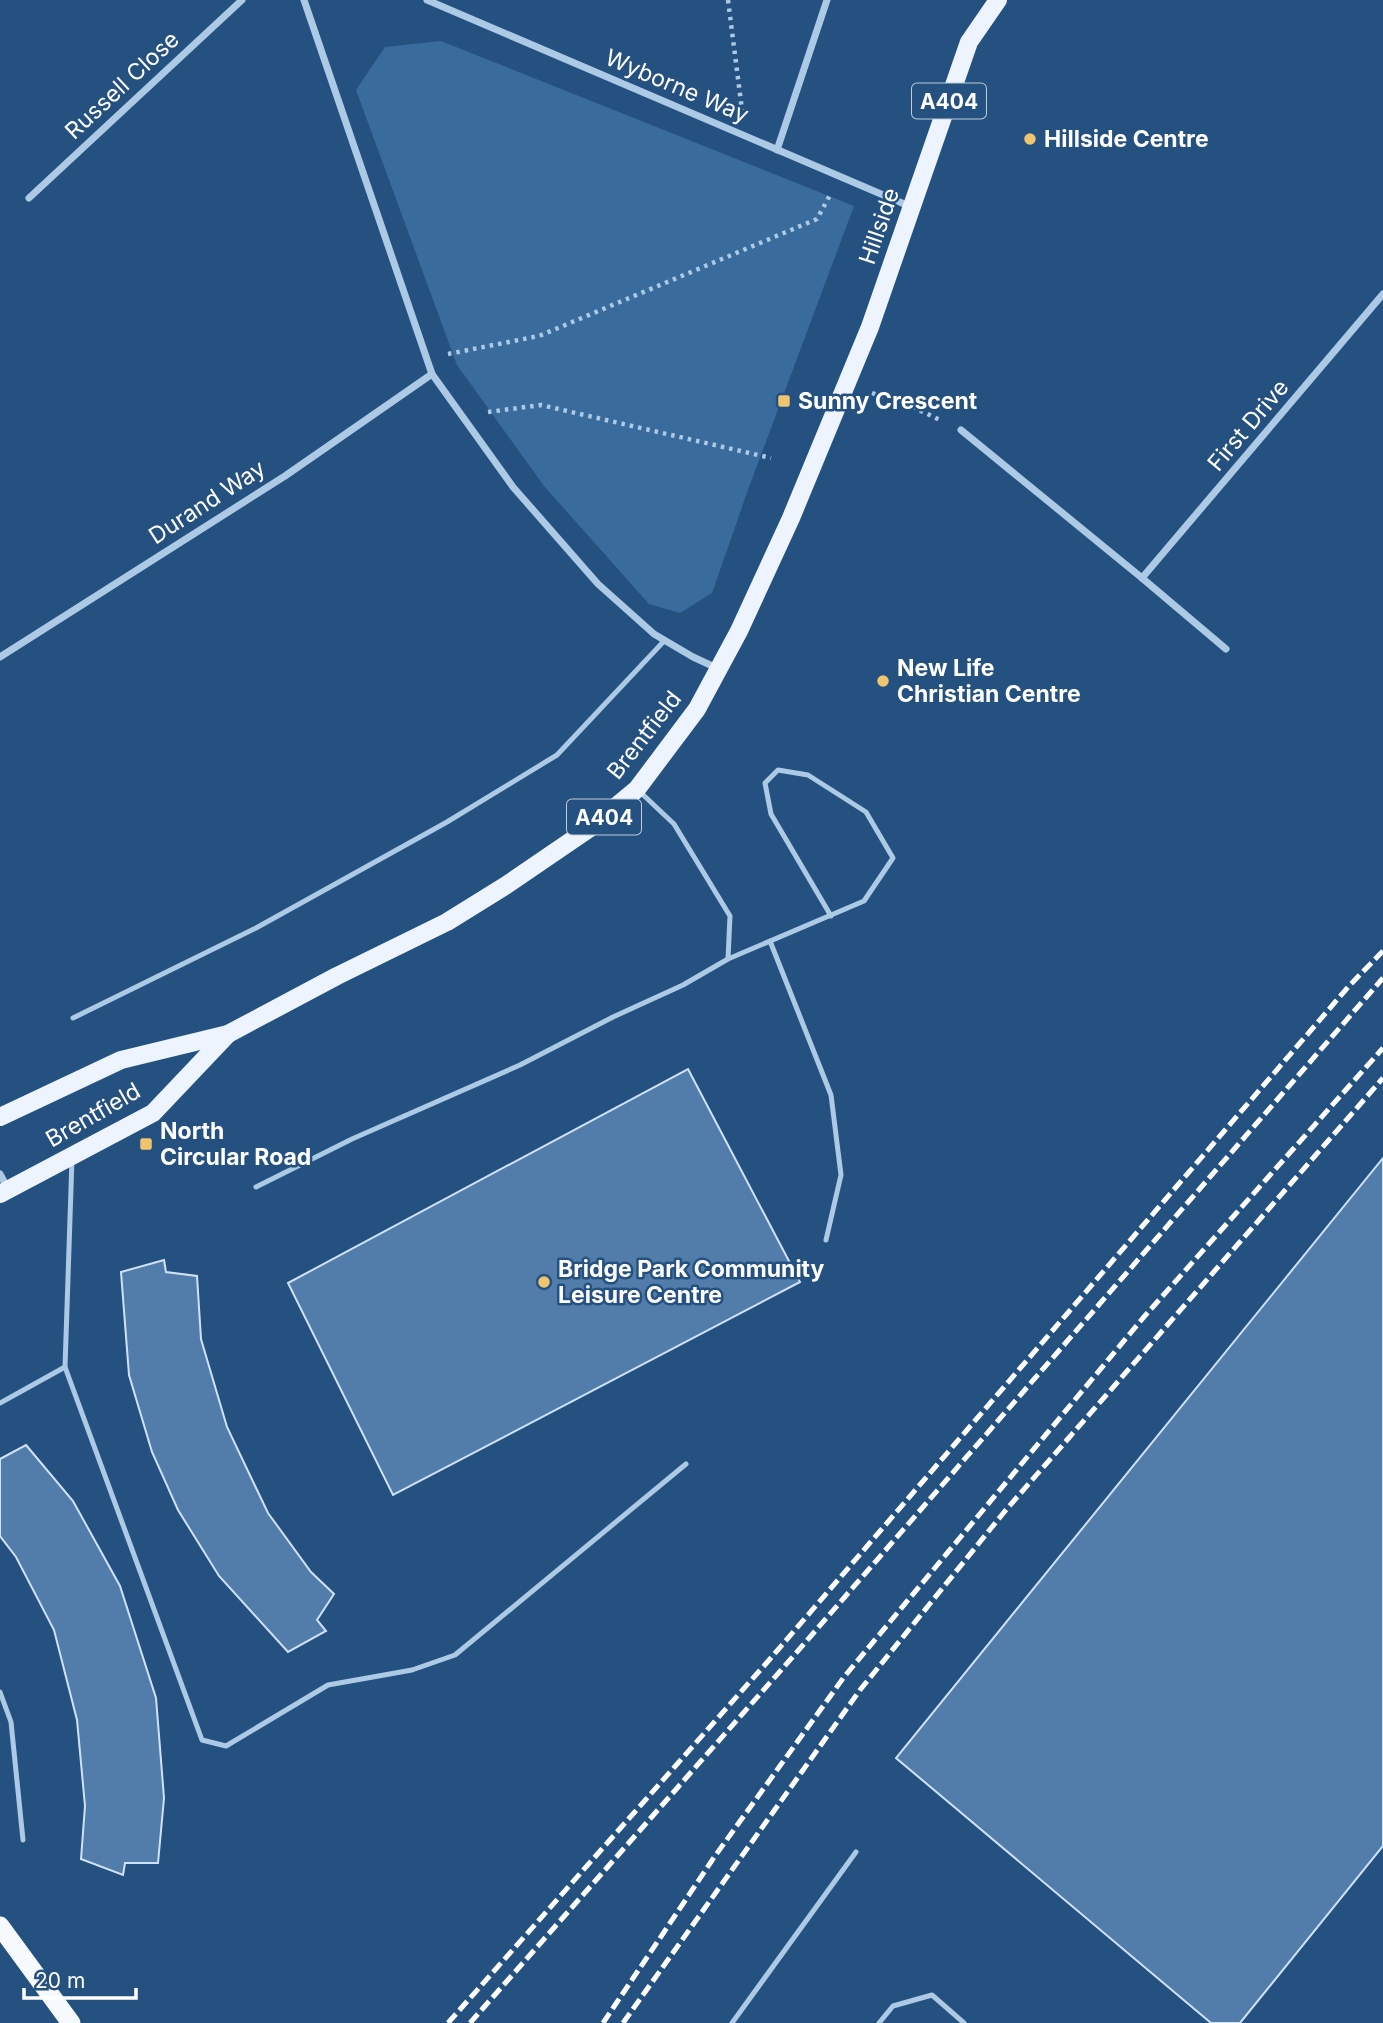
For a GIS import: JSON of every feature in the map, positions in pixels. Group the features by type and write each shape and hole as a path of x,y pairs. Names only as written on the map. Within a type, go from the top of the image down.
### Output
{"highway":[{"path":"0,1926 71,2023"}],"main road":[{"name":"Hillside","path":"810,472 870,327 969,42 998,0"},
{"name":"Brentfield","path":"0,1117 121,1060 228,1034 447,922 590,828 637,789 697,709 739,631 810,472"},
{"name":"Brentfield","path":"3,1186 72,1156 153,1113 228,1034"}],"street":[{"name":"Russell Close","path":"29,198 242,0"},
{"path":"304,0 432,374 513,487 598,584 654,634 719,669"},
{"name":"Wyborne Way","path":"427,0 911,207"},
{"path":"777,150 827,0"},
{"name":"First Drive","path":"1142,578 1383,294"},
{"name":"Durand Way","path":"0,657 285,476 432,374"},
{"path":"961,430 1226,649"}],"lane":[{"path":"73,1018 256,928 447,822 558,755 665,640"},
{"path":"256,1186 352,1139 520,1065 613,1017 683,985 728,959 831,916 864,901 893,858 866,812 808,775 778,770 765,783 771,814 831,916"},
{"path":"637,789 674,824 730,916 728,959"},
{"path":"770,941 831,1095 841,1175 826,1240"},
{"path":"72,1156 65,1367 202,1740 226,1745 328,1685 412,1670 455,1655 686,1464"},
{"path":"0,1403 65,1367"},
{"path":"0,1692 11,1722 23,1840"},
{"path":"732,2023 856,1852"},
{"path":"879,2023 893,2006 932,1995 964,2023"}],"path":[{"path":"728,0 746,136"},
{"path":"427,359 539,336 817,219 840,176"},
{"path":"888,398 961,430"},
{"path":"463,416 541,405 771,458"}],"shaded area":[{"path":"441,41 854,206 712,593 680,613 649,604 544,486 457,365 356,90 385,47"}],"building":[{"name":"Bridge Park Community Leisure Centre","path":"688,1069 800,1282 393,1495 288,1283"},
{"path":"1383,1158 1383,1846 1240,2023 1211,2023 896,1758"},
{"path":"164,1260 166,1272 197,1276 201,1339 227,1427 268,1513 311,1572 334,1594 317,1620 326,1631 288,1652 219,1576 178,1510 152,1452 129,1375 121,1272"},
{"path":"26,1445 73,1501 120,1586 156,1698 164,1798 158,1863 125,1863 123,1875 81,1859 85,1806 77,1720 54,1630 16,1557 0,1536 0,1459"}],"railway":[{"path":"448,2023 770,1659 1349,986 1383,951"},
{"path":"470,2023 783,1668 1383,978"},
{"path":"603,2023 715,1856 844,1677 1143,1318 1383,1048"},
{"path":"623,2023 860,1690 1005,1511 1383,1078"}],"place":[{"name":"Hillside Centre","path":"1030,139"},
{"name":"Sunny Crescent","path":"784,401"},
{"name":"New Life Christian Centre","path":"883,681"},
{"name":"North Circular Road","path":"146,1144"},
{"name":"Bridge Park Community Leisure Centre","path":"544,1282"}]}
